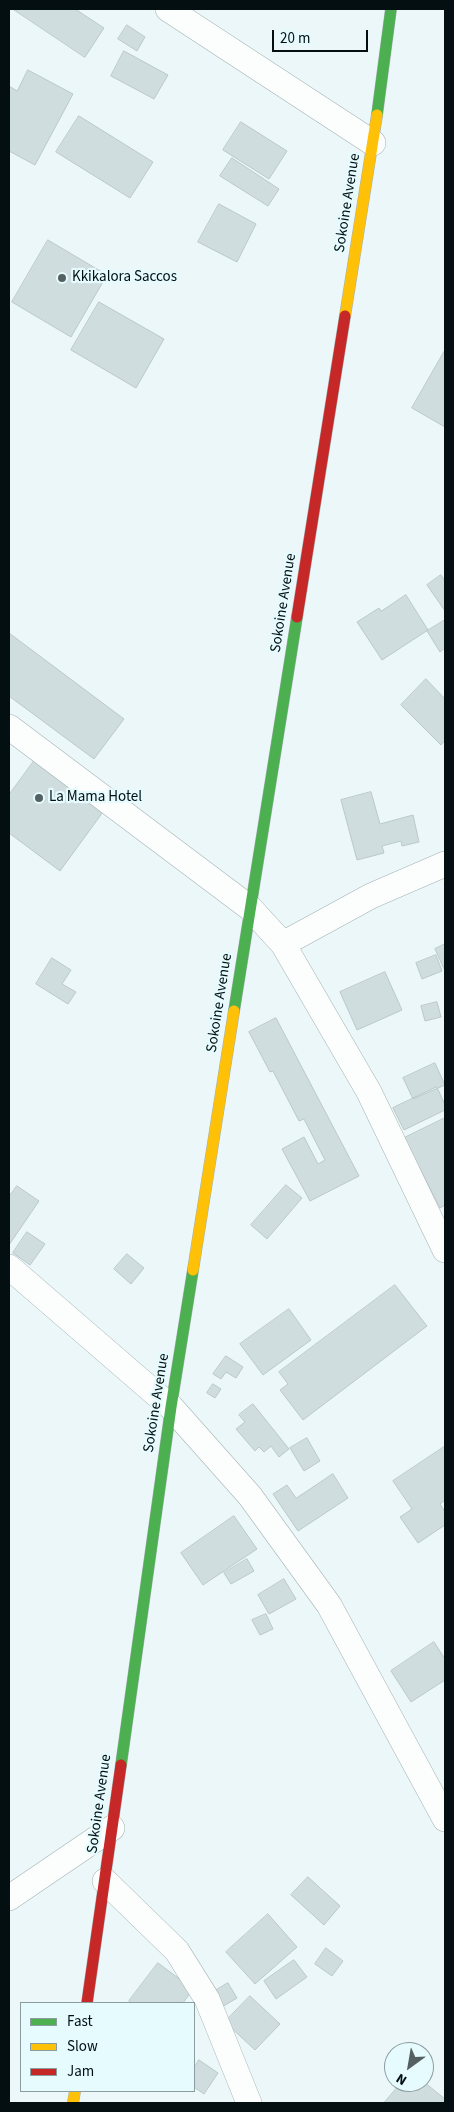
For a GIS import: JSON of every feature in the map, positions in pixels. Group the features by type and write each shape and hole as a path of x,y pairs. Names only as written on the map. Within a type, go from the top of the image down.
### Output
{"street":[{"path":"168,9 373,143"},
{"name":"Sokoine Avenue","path":"87,2002 172,1407 373,143 391,9"},
{"path":"9,727 250,908 283,944 369,1092 445,1250"},
{"path":"283,944 371,896 445,864"},
{"path":"9,1267 172,1407 250,1496 329,1606 445,1819"},
{"path":"11,1893 112,1828"},
{"path":"105,1881 177,1951 207,2000 249,2103"}],"building":[{"path":"13,9 75,9 104,28 85,57"},
{"path":"127,25 145,37 137,51 118,39"},
{"path":"124,51 168,75 154,99 111,76"},
{"path":"28,70 73,94 35,165 9,151 9,86 17,91"},
{"path":"79,116 153,162 130,198 56,152"},
{"path":"241,122 287,151 269,179 223,150"},
{"path":"232,158 279,189 268,206 220,176"},
{"path":"219,204 256,224 237,262 198,242"},
{"path":"48,240 107,275 71,337 12,302"},
{"path":"99,302 164,339 136,388 71,350"},
{"path":"445,350 445,427 412,408"},
{"path":"441,575 445,581 445,611 427,585"},
{"path":"406,595 428,630 382,660 357,622 379,608 381,611"},
{"path":"445,620 445,648 440,652 427,631"},
{"path":"9,633 124,719 94,759 9,696"},
{"path":"426,679 445,699 445,740 441,745 401,705"},
{"path":"34,761 103,812 60,871 9,833 9,795"},
{"path":"371,792 380,824 413,815 419,842 402,846 401,841 382,846 384,853 357,860 341,800"},
{"path":"445,944 445,971 435,949"},
{"path":"436,955 442,971 422,979 416,963"},
{"path":"52,958 71,970 62,984 76,992 68,1004 36,984"},
{"path":"385,972 402,1010 357,1030 340,992"},
{"path":"437,1002 441,1017 425,1021 421,1006"},
{"path":"276,1018 359,1176 310,1201 282,1149 304,1137 318,1164 325,1160 304,1119 299,1121 273,1071 270,1072 249,1032"},
{"path":"435,1063 445,1085 413,1099 403,1078"},
{"path":"437,1087 445,1105 445,1110 404,1130 393,1108"},
{"path":"445,1118 445,1205 440,1208 419,1167 398,1141"},
{"path":"286,1185 302,1198 267,1239 251,1225"},
{"path":"17,1186 39,1201 9,1245 9,1197"},
{"path":"27,1232 45,1244 30,1265 13,1253"},
{"path":"127,1254 144,1268 131,1284 114,1269"},
{"path":"395,1285 427,1326 303,1420 280,1390 288,1384 279,1372"},
{"path":"289,1309 311,1340 263,1375 240,1344"},
{"path":"226,1356 243,1367 236,1378 226,1372 221,1379 213,1374"},
{"path":"213,1384 221,1389 215,1398 207,1393"},
{"path":"253,1404 289,1449 279,1457 271,1446 264,1452 259,1447 255,1451 236,1429 245,1422 239,1415"},
{"path":"307,1438 320,1461 304,1471 290,1448"},
{"path":"444,1447 445,1500 440,1504 445,1512 445,1525 418,1543 400,1517 412,1509 393,1481"},
{"path":"333,1474 348,1498 298,1531 273,1494 287,1485 296,1498"},
{"path":"234,1516 257,1549 203,1585 181,1553"},
{"path":"247,1559 254,1571 231,1584 224,1573"},
{"path":"284,1579 296,1599 269,1614 258,1595"},
{"path":"266,1614 273,1629 260,1635 252,1620"},
{"path":"434,1642 445,1659 445,1680 411,1702 391,1671"},
{"path":"308,1877 340,1906 324,1925 291,1895"},
{"path":"268,1914 297,1947 255,1984 226,1952"},
{"path":"326,1948 343,1961 332,1976 315,1964"},
{"path":"294,1960 307,1977 276,1999 264,1981"},
{"path":"158,1963 193,1989 184,2002 129,2001"},
{"path":"228,1983 237,1998 222,2007 213,1992"},
{"path":"250,1996 280,2024 255,2050 225,2022"},
{"path":"199,2060 218,2073 204,2094 195,2088 195,2066"},
{"path":"434,2090 445,2099 445,2103 384,2103 393,2092 434,2092"}],"traffic: fast":[{"path":"377,115 391,9"},
{"path":"234,1011 297,617"},
{"path":"121,1765 171,1407 193,1270"}],"traffic: slow":[{"path":"345,316 377,115"},
{"path":"193,1270 234,1011"},
{"path":"73,2103 75,2092"}],"traffic: jam":[{"path":"297,617 345,316"},
{"path":"87,2002 121,1765"}],"place":[{"name":"Kkikalora Saccos","path":"62,278"},
{"name":"La Mama Hotel","path":"39,798"}]}
